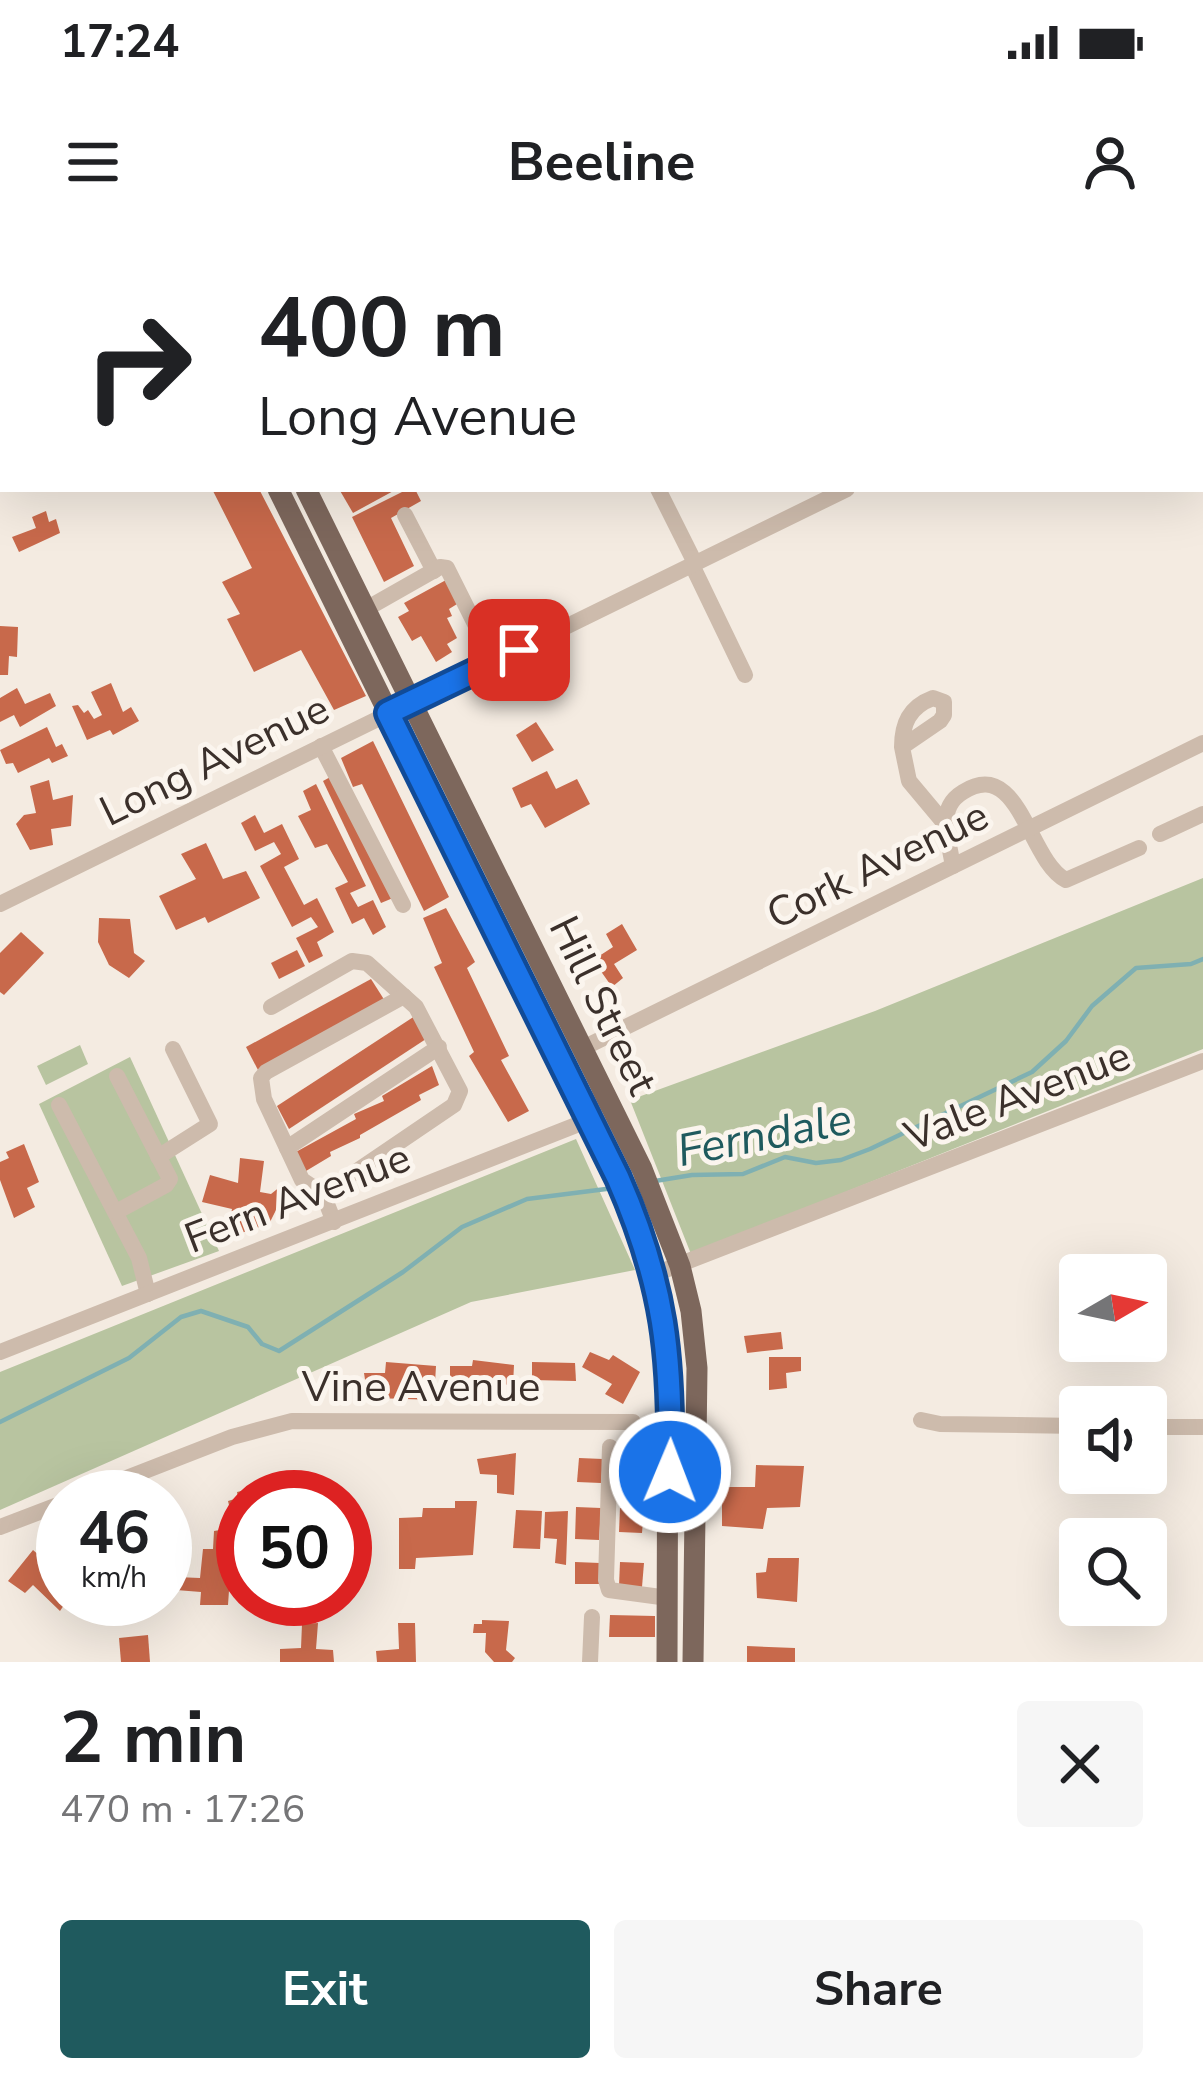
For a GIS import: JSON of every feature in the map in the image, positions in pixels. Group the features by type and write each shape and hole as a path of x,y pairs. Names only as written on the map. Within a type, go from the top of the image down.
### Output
{"main road":[{"name":"Hill Street","path":"279,492 618,1178 656,1274 670,1369 667,1662"},
{"name":"Hill Street","path":"308,492 642,1169 680,1266 697,1368 693,1662"}],"street":[{"path":"659,492 745,675"},
{"name":"Long Avenue","path":"0,904 842,492"},
{"path":"404,515 434,571"},
{"path":"366,609 448,568 494,662"},
{"name":"Cork Avenue","path":"581,1049 953,866 1032,834 1203,742"},
{"path":"321,746 403,905"},
{"path":"902,747 909,781 946,824"},
{"path":"953,866 946,812 957,795 986,783 1002,790 1051,872 1066,880 1139,848"},
{"path":"1160,834 1203,814"},
{"path":"271,1007 358,960 423,1016 460,1091 458,1101 323,1194"},
{"path":"334,1222 323,1194 308,1186 287,1148 264,1099 261,1078 404,996"},
{"path":"287,1148 439,1047"},
{"path":"158,1157 210,1124 173,1049"},
{"name":"Vale Avenue","path":"656,1274 1203,1061"},
{"path":"116,1212 169,1183 118,1076"},
{"path":"589,1120 602,1090"},
{"path":"59,1105 139,1258 148,1294"},
{"name":"Fern Avenue","path":"0,1352 589,1120"},
{"path":"921,1420 1059,1426"},
{"name":"Vine Avenue","path":"147,1470 232,1437 292,1421 633,1422"},
{"path":"1167,1427 1203,1427"},
{"path":"610,1447 609,1590 668,1598"},
{"path":"0,1527 36,1513"},
{"path":"590,1662 592,1617"}],"green space":[{"path":"1203,878 1203,1049 691,1254 630,1100 875,1011"},
{"path":"80,1045 88,1064 46,1085 37,1066"},
{"path":"130,1057 219,1251 122,1286 39,1104"},
{"path":"576,1139 635,1270 471,1302 91,1470 36,1470 36,1494 0,1510 0,1372"}],"building":[{"path":"214,492 261,492 366,696 334,710 301,650 254,672 227,619 240,614 222,582 252,568"},
{"path":"341,492 392,492 353,513"},
{"path":"402,492 416,492 421,501 391,518 414,566 384,582 352,517"},
{"path":"46,511 49,522 56,519 60,533 19,552 12,537 36,528 32,517"},
{"path":"446,580 462,601 449,609 452,616 447,618 457,638 447,644 452,652 436,662 421,636 412,641 398,617 409,611 404,603"},
{"path":"0,626 18,627 17,657 9,656 8,675 0,675"},
{"path":"111,683 123,712 131,707 139,721 113,735 110,730 87,740 72,706 78,705 84,713 88,710 94,719 102,715 91,692"},
{"path":"17,688 25,704 50,693 56,706 20,727 14,715 0,722 0,698"},
{"path":"536,722 554,750 532,762 516,735"},
{"path":"47,727 56,747 62,744 68,756 52,763 49,758 18,773 13,763 6,764 0,750"},
{"path":"373,741 449,897 424,911 362,784 353,787 341,758"},
{"path":"547,771 556,789 577,779 590,804 545,828 531,804 521,808 512,788"},
{"path":"334,775 393,898 381,903 323,781"},
{"path":"49,780 53,800 73,795 71,826 51,829 53,845 30,850 16,824 24,815 36,813 30,786"},
{"path":"316,784 366,886 350,893 358,907 373,900 386,927 373,935 364,918 352,924 335,888 348,882 327,844 315,848 298,816 311,810 303,791"},
{"path":"255,815 264,833 282,824 299,859 284,867 304,905 317,898 334,932 317,942 323,956 309,963 296,938 318,927 311,917 292,927 260,866 281,854 274,842 255,851 241,823"},
{"path":"206,843 223,879 246,871 260,898 208,923 205,917 176,930 159,896 196,879 181,854"},
{"path":"446,908 475,962 467,968 509,1056 501,1060 529,1111 508,1122 469,1056 474,1052 434,967 442,963 423,918"},
{"path":"99,918 130,919 134,953 145,961 129,978 109,965 98,942"},
{"path":"622,924 637,950 614,964 623,978 612,987 593,960 613,947 606,934"},
{"path":"21,932 44,953 4,995 0,992 0,953"},
{"path":"297,950 305,966 279,979 271,963"},
{"path":"371,979 385,1001 258,1070 246,1047"},
{"path":"418,1014 429,1037 289,1129 277,1106"},
{"path":"432,1066 439,1085 419,1095 421,1100 301,1174 294,1153 356,1119 354,1114 384,1101 382,1096"},
{"path":"24,1144 39,1182 27,1188 35,1207 14,1218 0,1180 0,1162 9,1158 6,1152"},
{"path":"240,1158 264,1161 260,1192 271,1194 281,1186 290,1204 276,1210 269,1224 216,1241 212,1226 230,1219 232,1209 202,1202 210,1175 238,1183"},
{"path":"781,1332 783,1349 747,1353 744,1336"},
{"path":"590,1352 609,1360 613,1355 640,1372 623,1404 605,1394 612,1384 582,1367"},
{"path":"769,1357 801,1357 801,1371 786,1373 787,1388 769,1390"},
{"path":"473,1360 514,1365 513,1385 472,1383 472,1393 450,1395 450,1366 472,1366"},
{"path":"386,1362 436,1366 434,1400 375,1398 374,1386 366,1386 364,1373 385,1373"},
{"path":"532,1362 575,1363 576,1381 532,1380"},
{"path":"516,1453 514,1495 497,1493 497,1475 480,1474 477,1459"},
{"path":"579,1458 603,1459 601,1483 577,1482"},
{"path":"622,1460 646,1461 643,1485 620,1484"},
{"path":"756,1465 804,1466 800,1507 767,1508 763,1529 722,1526 722,1487 755,1487"},
{"path":"455,1501 477,1501 473,1555 416,1558 415,1569 399,1569 399,1518 422,1517 423,1508 455,1508"},
{"path":"576,1507 601,1508 599,1540 575,1539"},
{"path":"620,1508 644,1508 642,1533 619,1532"},
{"path":"516,1510 542,1511 540,1549 513,1548"},
{"path":"568,1511 566,1565 555,1563 557,1539 544,1538 545,1512"},
{"path":"214,1531 216,1605 200,1605 201,1592 192,1591 192,1578 200,1578 203,1549 213,1549"},
{"path":"33,1550 36,1553 36,1588 33,1585 25,1593 8,1581"},
{"path":"768,1558 799,1558 797,1602 757,1598 756,1573 766,1572"},
{"path":"575,1562 600,1563 600,1584 575,1584"},
{"path":"620,1562 644,1563 642,1587 619,1586"},
{"path":"610,1615 655,1616 655,1637 609,1637"},
{"path":"509,1621 506,1650 515,1658 512,1662 494,1662 485,1652 486,1633 473,1633 474,1624"},
{"path":"398,1623 415,1623 416,1662 377,1662 376,1651 399,1649"},
{"path":"302,1626 318,1626 316,1649 333,1650 334,1662 280,1662 280,1649 301,1648"},
{"path":"148,1635 150,1662 121,1662 119,1638"},
{"path":"747,1646 795,1648 795,1662 747,1662"}],"waterway":[{"name":"Ferndale","path":"655,1181 743,1174 785,1157 816,1163 841,1160 870,1149 1032,1072 1066,1041 1092,1006 1136,968 1203,959"},
{"name":"Ferndale","path":"0,1422 129,1358 181,1317 201,1311 248,1327 262,1344 279,1351 403,1272 462,1227 527,1199 614,1188"}],"route":[{"path":"519,650 388,713 618,1178 647,1247 668,1341 670,1472"}]}
